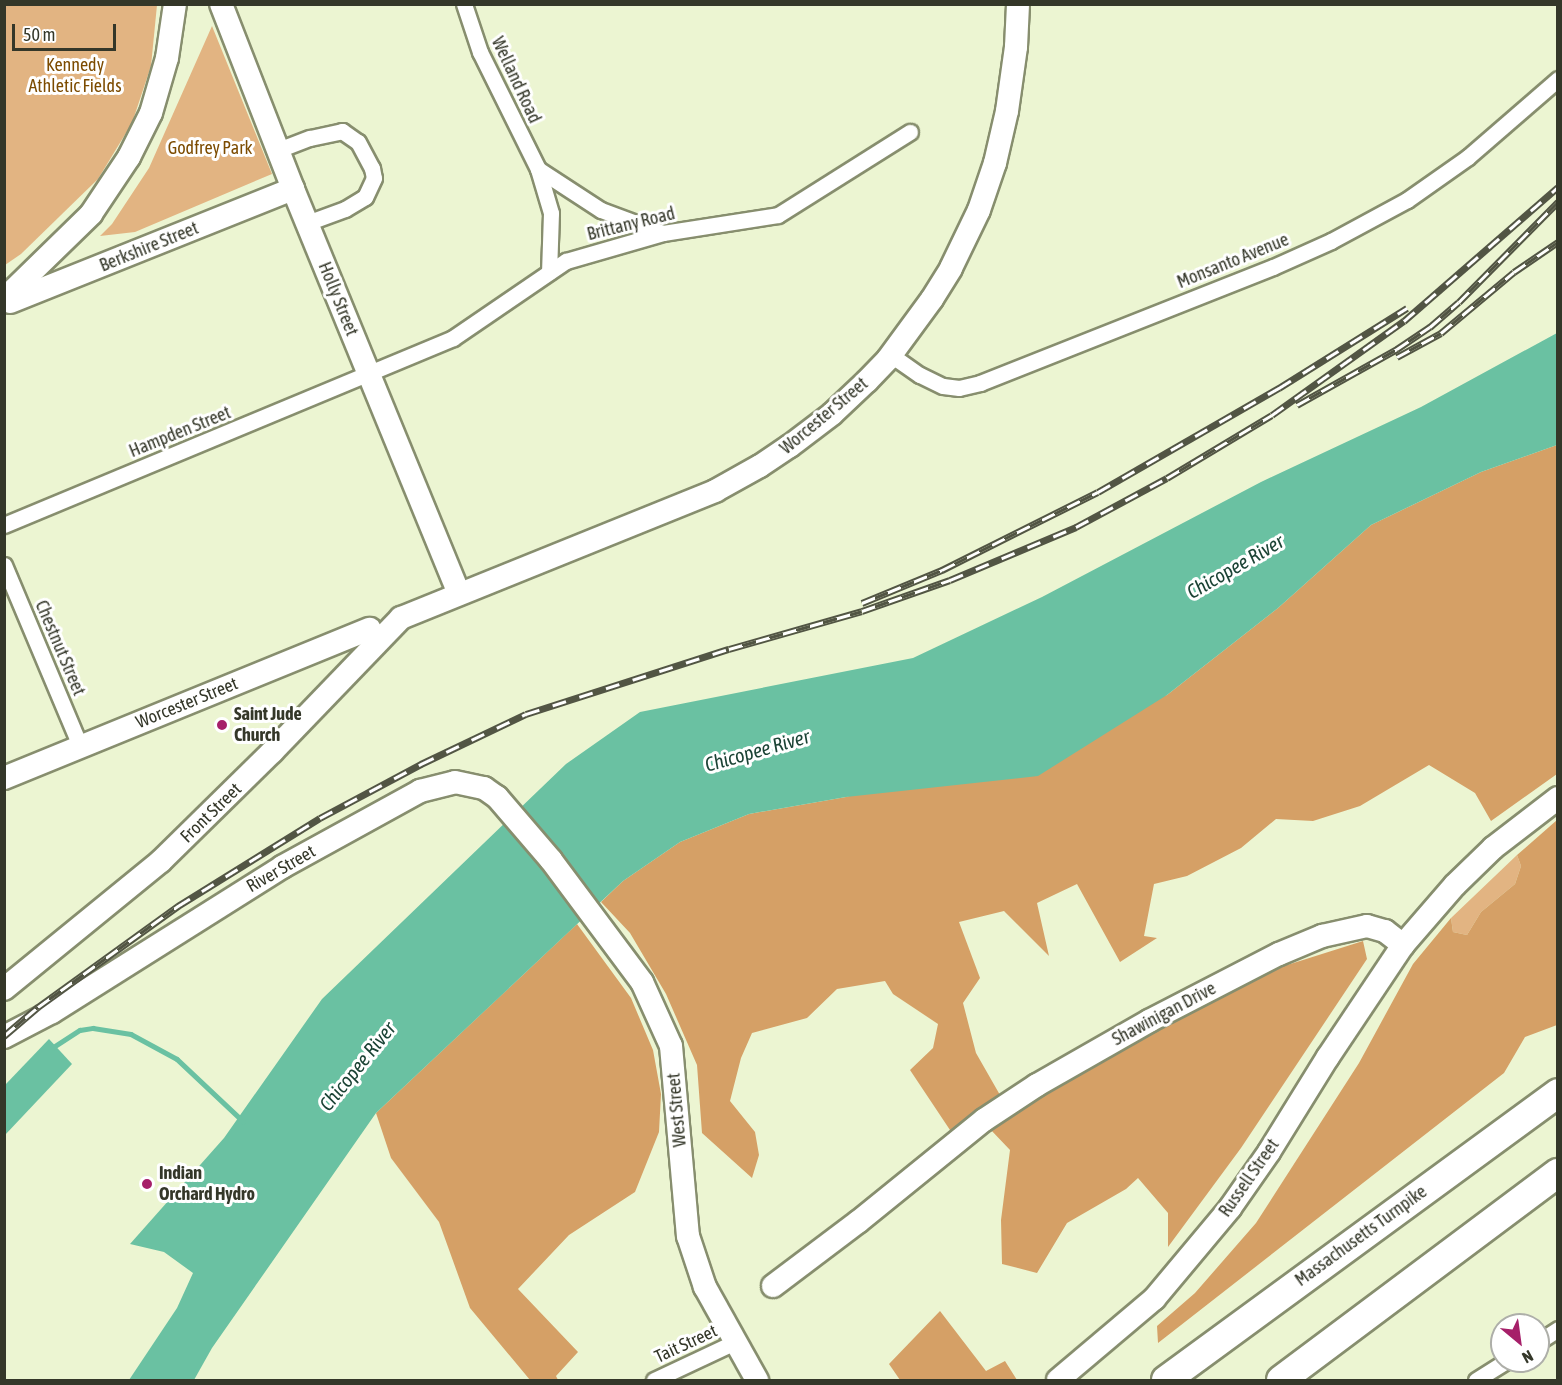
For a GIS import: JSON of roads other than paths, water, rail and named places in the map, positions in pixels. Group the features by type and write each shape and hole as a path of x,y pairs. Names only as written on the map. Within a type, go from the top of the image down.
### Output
{"highway":[{"name":"Massachusetts Turnpike","path":"1166,1380 1557,1093"},
{"path":"1281,1380 1557,1173"}],"main road":[{"path":"4,302 91,214 129,158 151,113 161,80 167,58 175,4"},
{"name":"Holly Street","path":"221,4 293,189 459,593"},
{"name":"Worcester Street","path":"401,618 715,491 771,459 832,414 891,355 951,268 984,198 1001,138 1009,97 1018,4"},
{"name":"Berkshire Street","path":"4,302 293,189"},
{"name":"Front Street","path":"4,990 161,861 272,752 401,618"},
{"name":"Worcester Street","path":"4,778 370,629"},
{"name":"River Street","path":"4,1037 52,1012 282,867 420,791 447,783 470,783 490,792 551,860"},
{"path":"1403,945 1455,885 1493,848 1557,798"},
{"name":"West Street","path":"551,860 642,982 671,1046 688,1236 705,1287 757,1380"},
{"name":"Shawinigan Drive","path":"773,1287 984,1120 1037,1085 1149,1021 1279,954 1343,930 1367,926 1385,931 1403,945"},
{"name":"Russell Street","path":"1058,1380 1154,1299 1230,1208 1269,1152 1328,1057 1403,945"}],"street":[{"name":"Welland Road","path":"464,4 480,52 538,169 551,213 549,273"},
{"name":"Monsanto Avenue","path":"891,355 920,375 943,386 959,388 980,383 1273,267 1340,237 1408,199 1468,157 1557,79"},
{"path":"278,150 310,138 342,131 358,142 372,168 374,178 365,197 345,208 307,223"},
{"name":"Brittany Road","path":"369,374 453,338 566,261 663,233 778,214 910,132"},
{"path":"538,169 601,210 663,233"},
{"name":"Hampden Street","path":"4,525 369,374"},
{"name":"Chestnut Street","path":"4,566 81,746"},
{"name":"Tait Street","path":"654,1380 735,1342"},
{"path":"1476,1380 1490,1371"}],"water":[{"name":"Chicopee River","path":"1557,333 1557,445 1481,472 1371,525 1278,608 1167,695 1038,776 846,797 749,814 680,842 623,881 376,1113 212,1348 194,1380 129,1380 177,1308 193,1273 164,1252 130,1244 224,1138 322,999 566,764 640,712 913,658 1042,597 1261,482 1421,407"},
{"path":"49,1039 72,1064 5,1135 5,1085"}],"waterway":[{"path":"52,1048 80,1030 93,1028 131,1034 177,1059 243,1121"}],"railway":[{"path":"4,1036 38,1007 178,906 320,818 421,764 526,714 729,649 862,611 950,580 1076,527 1167,478 1272,415 1404,321 1558,187"},
{"path":"1297,405 1397,349 1430,327 1459,302 1558,202"},
{"path":"1397,357 1441,333 1514,272 1558,242"},
{"path":"862,603 942,570 1098,492 1279,388 1407,308"}],"place":[{"name":"Saint Jude Church","path":"222,725"},
{"name":"Indian Orchard Hydro","path":"147,1184"}],"park label":[{"name":"Kennedy Athletic Fields","path":"75,76"},
{"name":"Godfrey Park","path":"210,148"}]}
